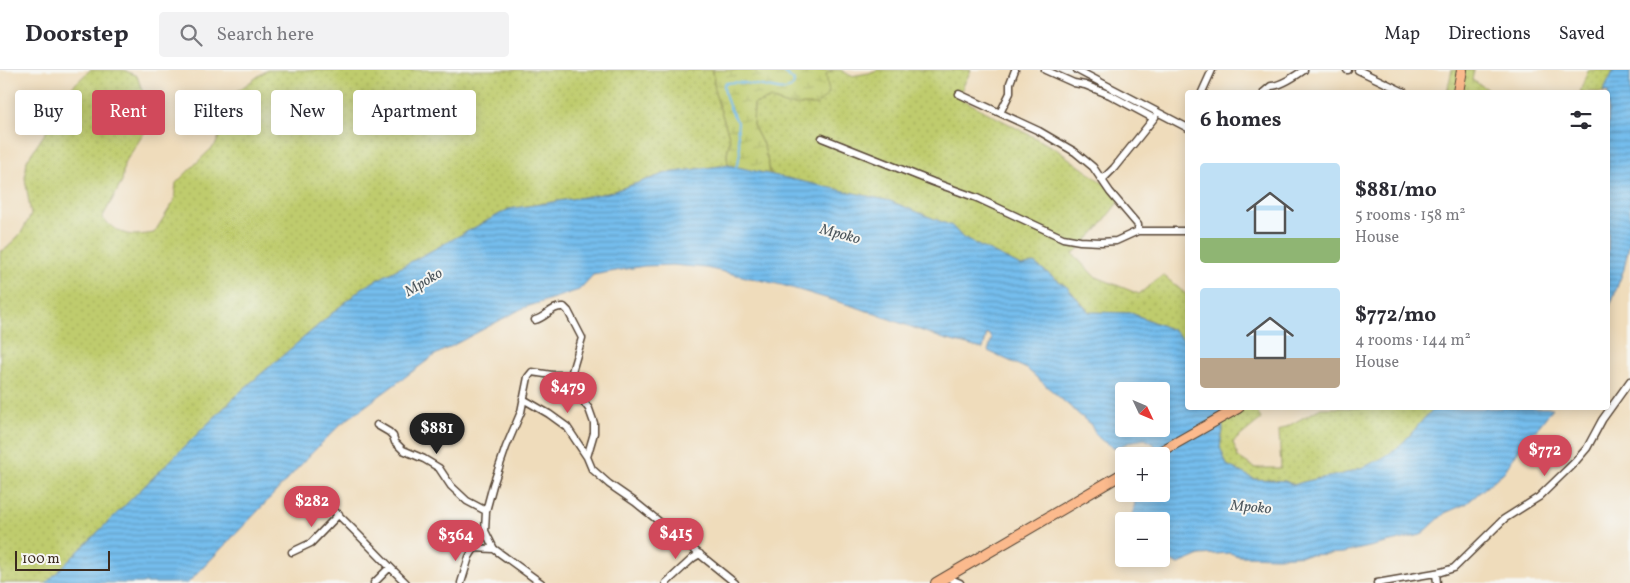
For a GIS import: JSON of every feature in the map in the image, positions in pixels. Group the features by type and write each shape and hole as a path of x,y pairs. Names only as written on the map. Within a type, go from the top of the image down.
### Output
{"main road":[{"path":"1458,90 1462,70"},
{"path":"1168,447 1233,410"},
{"path":"936,583 1115,478"}],"street":[{"path":"1000,112 1010,93 1010,83 1015,70"},
{"path":"1045,70 1074,83 1085,85 1110,95 1153,118"},
{"path":"1077,70 1162,115 1185,125"},
{"path":"1203,90 1212,70"},
{"path":"1266,90 1271,86 1278,86 1304,70"},
{"path":"1358,70 1400,90"},
{"path":"959,94 1060,142 1094,167 1110,192 1138,225 1138,231"},
{"path":"1102,180 1114,168 1153,118 1162,115"},
{"path":"822,138 977,198 1063,238 1080,241 1116,241 1138,231 1185,231"},
{"path":"535,320 540,319 557,306 564,307 582,338 572,375 578,394 589,409 594,423 594,433 587,457"},
{"path":"541,583 494,549 485,531 486,511 492,484 521,412 528,377 532,372 572,375"},
{"path":"1610,409 1630,381"},
{"path":"523,399 549,414 567,428 587,457 592,468 609,484 635,502 735,583"},
{"path":"1377,583 1454,568 1504,519 1539,497 1575,462 1587,448 1609,410"},
{"path":"377,425 393,436 395,442 402,450 424,459 439,468 451,486 467,501 486,511"},
{"path":"318,496 339,514 406,583"},
{"path":"292,552 311,542 339,514"},
{"path":"461,583 473,548 485,531"},
{"path":"473,548 494,549"},
{"path":"666,583 700,554"},
{"path":"374,583 390,568"},
{"path":"1436,573 1438,583"},
{"path":"946,578 960,583"}],"green space":[{"path":"90,70 124,70 137,76 142,90 92,90 92,135 143,135 124,164 122,182 102,218 120,232 132,235 154,233 174,201 176,183 216,144 219,135 261,135 261,90 239,90 267,70 713,70 715,93 730,139 727,154 728,165 667,173 608,193 509,209 362,288 241,391 46,583 0,583 0,252 7,248 21,233 31,215 25,178 27,160 44,135 82,135 82,90 69,90"},
{"path":"713,70 833,70 826,74 829,93 817,105 788,105 770,99 754,104 753,125 764,147 771,175 728,165 727,154 730,139 715,93"},
{"path":"833,70 841,70 851,76 877,70 971,70 958,97 1056,149 1122,197 1097,230 1073,254 1094,276 1139,294 1163,275 1185,293 1185,341 1173,330 1131,313 1089,312 1067,287 1034,263 1021,266 963,238 952,226 890,201 771,175 764,147 753,125 754,104 770,99 788,105"},
{"path":"1452,70 1474,70 1472,80 1490,90 1447,90"},
{"path":"1588,70 1614,70 1604,90 1581,90"},
{"path":"1221,410 1256,410 1261,419 1233,442 1238,457 1255,468 1281,468 1279,431 1317,410 1433,410 1398,447 1381,459 1343,474 1294,485 1285,481 1254,479 1227,465 1220,447 1223,430"}],"water":[{"path":"1614,70 1630,70 1630,240 1624,269 1610,306 1610,90 1604,90"},
{"name":"Mpoko","path":"728,165 890,201 952,226 963,238 1021,266 1034,263 1067,287 1089,312 1131,313 1173,330 1185,341 1185,410 1221,410 1223,430 1220,447 1227,465 1254,479 1285,481 1294,485 1343,474 1362,467 1392,452 1433,410 1551,410 1524,442 1504,472 1466,504 1445,513 1421,535 1343,553 1277,557 1238,556 1230,553 1200,555 1179,564 1170,561 1170,512 1133,512 1135,502 1170,502 1170,447 1156,447 1145,439 1133,441 1115,448 1103,442 1091,425 1027,369 988,351 992,338 987,333 983,349 944,339 859,308 782,285 706,268 673,265 644,266 593,275 579,290 523,308 435,355 341,424 188,583 46,583 241,391 362,288 509,209 608,193 667,173"}],"waterway":[{"path":"736,167 740,155 738,122 728,104 724,84 736,82 786,90 793,86 794,81 782,70"}]}
